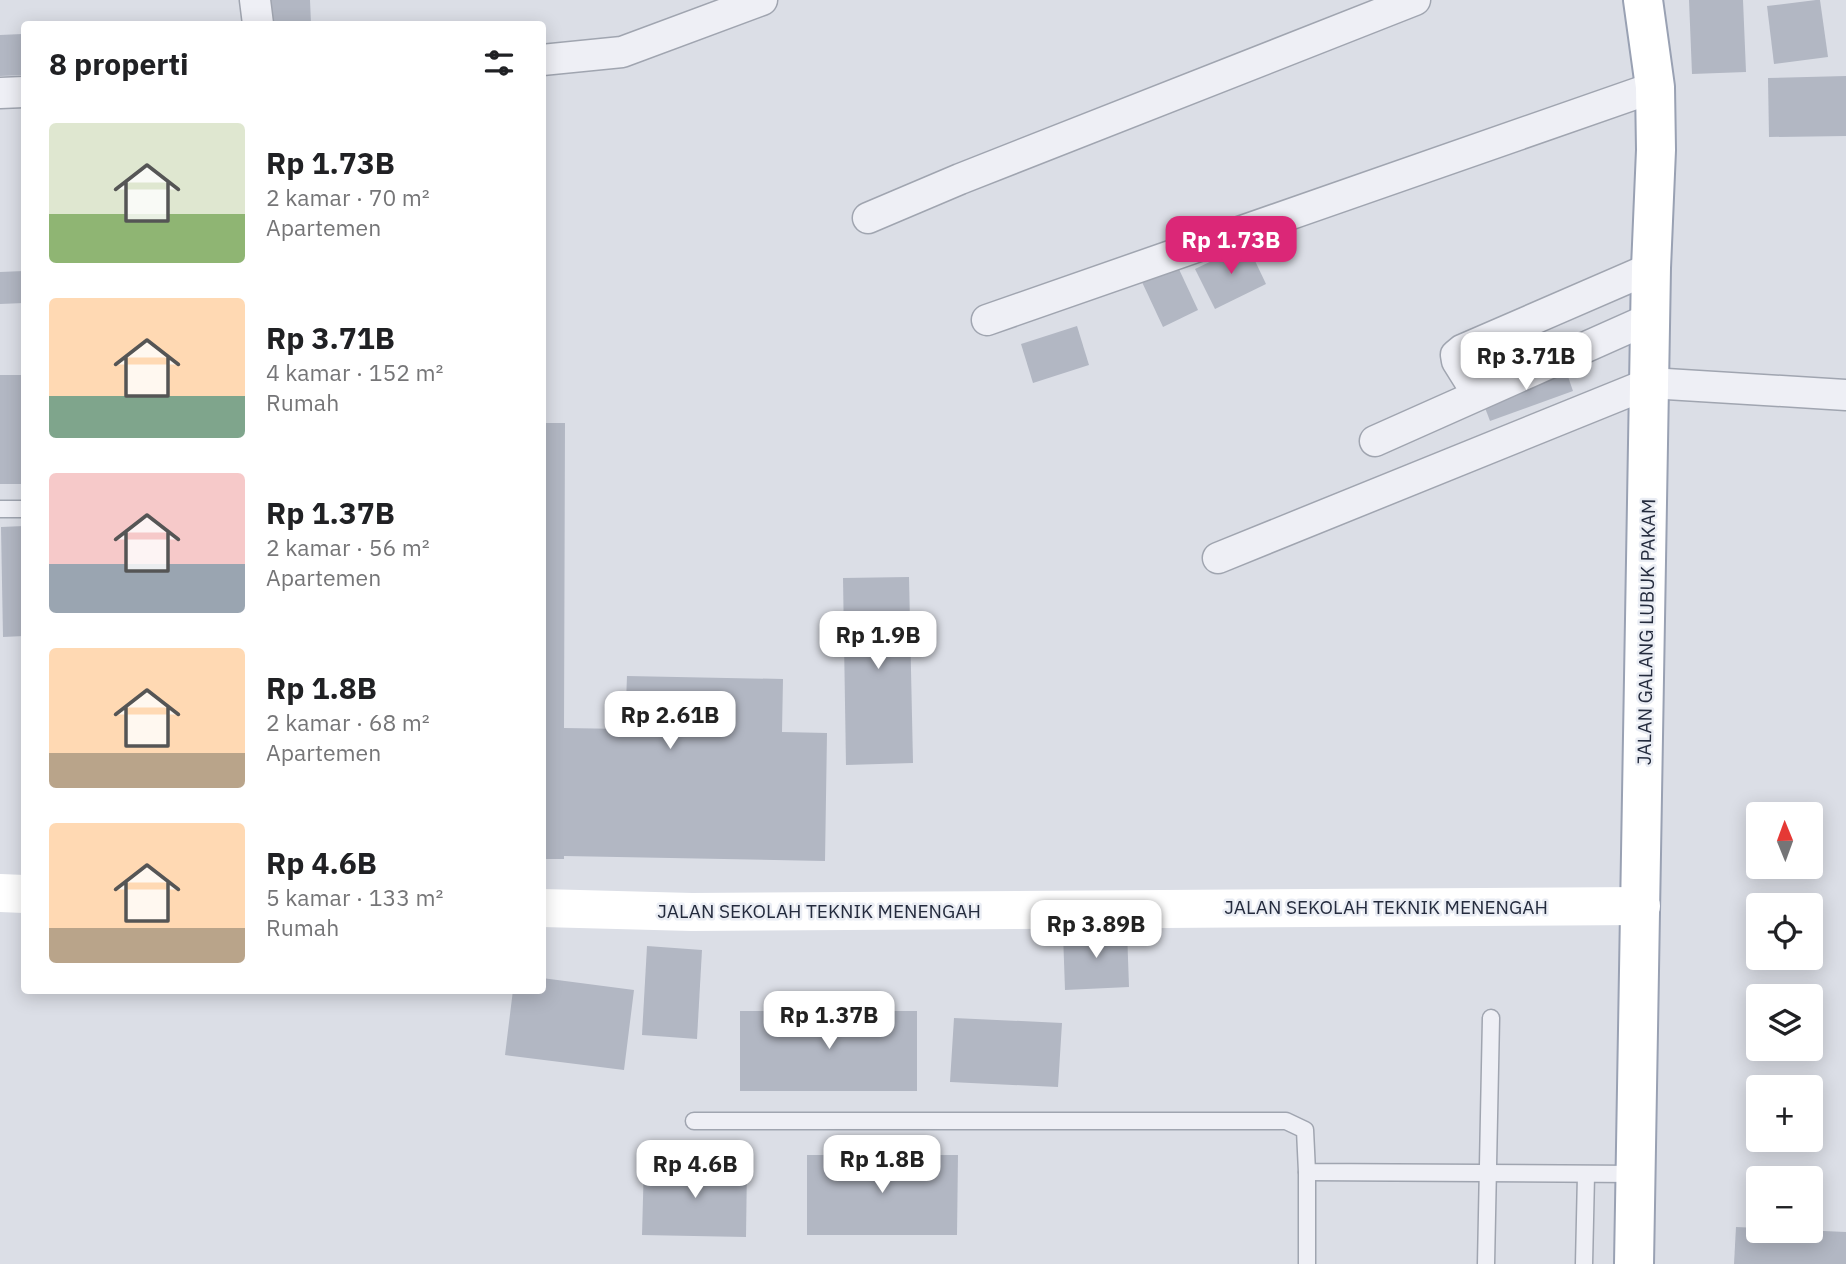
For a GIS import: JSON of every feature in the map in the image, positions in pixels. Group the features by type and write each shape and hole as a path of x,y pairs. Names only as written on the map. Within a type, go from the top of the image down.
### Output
{"main road":[{"name":"JALAN GALANG LUBUK PAKAM","path":"1634,1264 1651,268 1656,150 1655,87 1643,0"},
{"path":"0,893 21,894"},
{"name":"JALAN SEKOLAH TEKNIK MENENGAH","path":"546,908 692,912 1641,906"}],"street":[{"path":"256,0 258,21"},
{"path":"546,60 622,52 762,0"},
{"path":"868,218 1415,0"},
{"path":"987,320 1655,87"},
{"path":"0,93 21,92"},
{"path":"1477,393 1457,361 1456,355 1462,350 1651,268"},
{"path":"1375,441 1477,393 1651,318"},
{"path":"1218,558 1650,383 1846,395"}],"lane":[{"path":"0,509 21,509"},
{"path":"1486,1264 1491,1018"},
{"path":"694,1121 1286,1121 1305,1130 1307,1264"},
{"path":"1307,1172 1636,1174"},
{"path":"1584,1264 1586,1175"}],"building":[{"path":"270,0 310,0 311,21 272,21"},
{"path":"1689,0 1743,0 1746,72 1692,74"},
{"path":"1820,0 1828,57 1774,64 1767,6"},
{"path":"21,34 21,75 0,76 0,35"},
{"path":"1846,76 1846,136 1769,137 1768,78"},
{"path":"1247,244 1266,284 1215,309 1195,269"},
{"path":"1177,265 1198,310 1163,327 1142,282"},
{"path":"21,271 21,303 0,304 0,272"},
{"path":"1077,326 1089,365 1033,383 1021,344"},
{"path":"1563,362 1573,391 1490,421 1479,392"},
{"path":"0,375 21,375 21,484 0,484"},
{"path":"546,423 565,423 564,728 625,729 627,676 783,679 782,732 827,733 825,861 564,856 564,859 546,859"},
{"path":"21,526 21,636 3,637 1,527"},
{"path":"909,577 913,763 846,765 843,578"},
{"path":"1127,930 1129,987 1065,990 1063,933"},
{"path":"647,946 702,950 697,1039 642,1035"},
{"path":"546,979 634,990 624,1070 505,1055 513,994 546,994"},
{"path":"740,1011 917,1011 917,1091 740,1091"},
{"path":"954,1018 1062,1023 1058,1087 950,1082"},
{"path":"807,1155 958,1155 957,1235 807,1235"},
{"path":"644,1162 747,1165 746,1237 642,1235"},
{"path":"1736,1227 1746,1227 1746,1243 1823,1243 1823,1231 1846,1232 1846,1264 1734,1264"}]}
